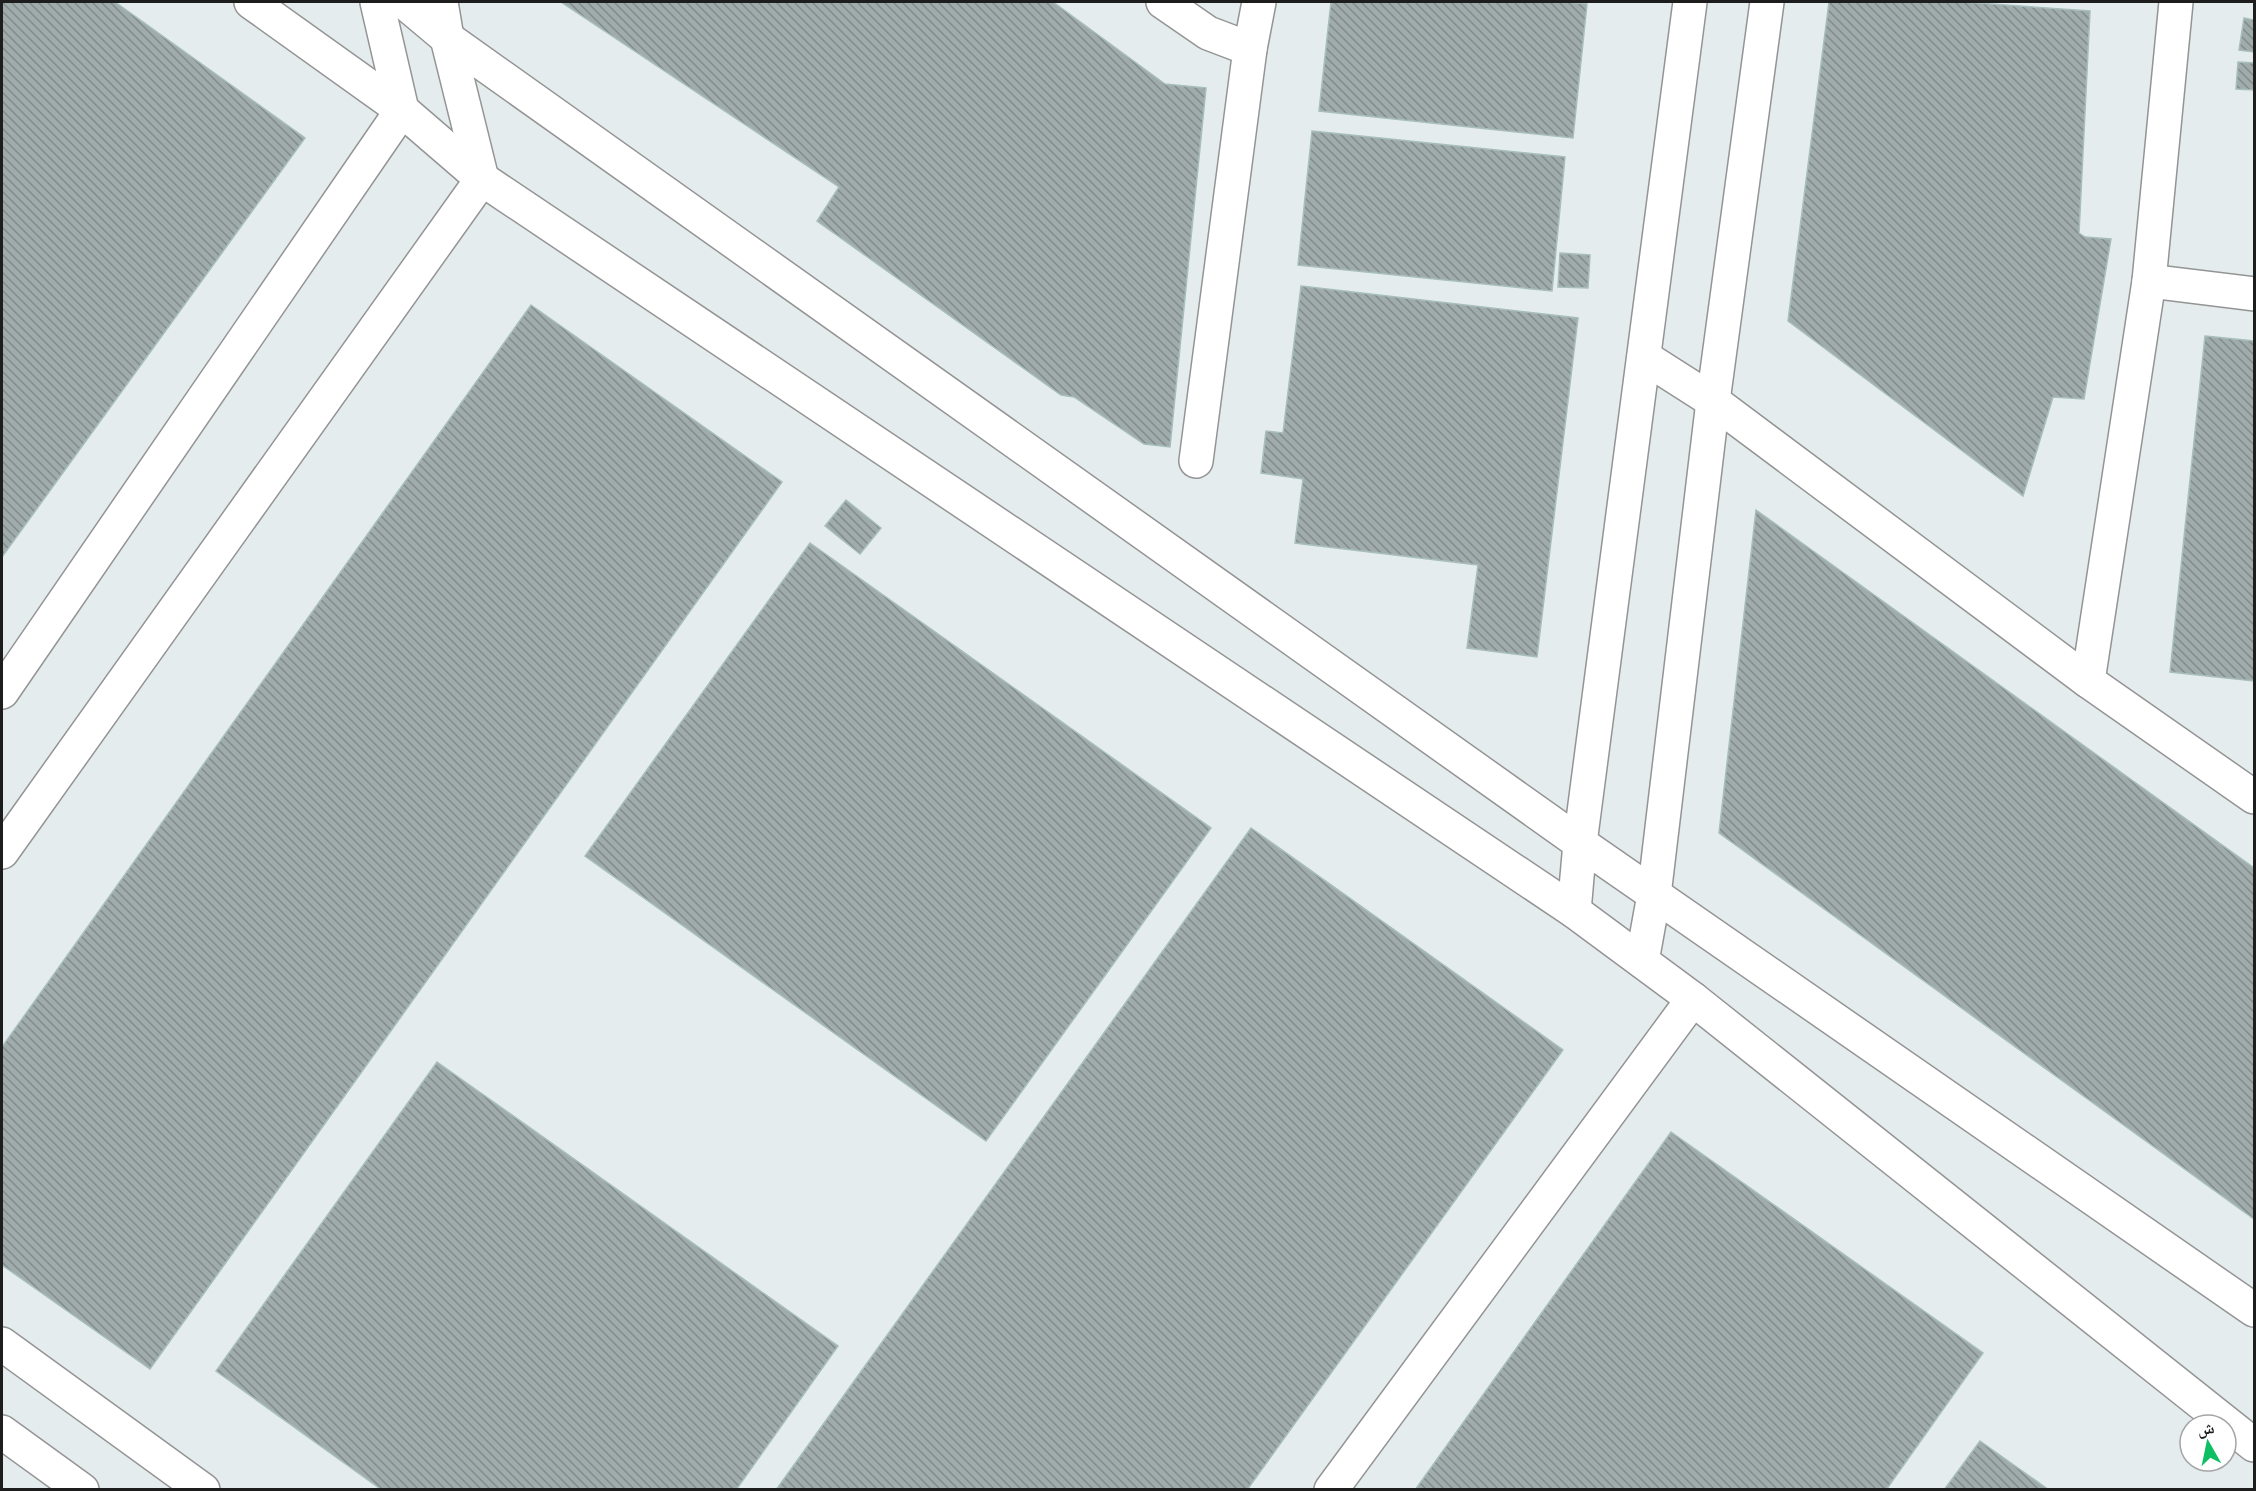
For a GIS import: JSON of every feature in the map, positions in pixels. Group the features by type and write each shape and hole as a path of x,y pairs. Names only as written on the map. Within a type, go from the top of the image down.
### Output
{"street":[{"path":"251,2 402,110 482,179 1574,911 1693,999 2254,1445"},
{"path":"2,692 402,110 378,2"},
{"path":"404,2 447,38 1580,843 2254,1310"},
{"path":"2,852 482,179 447,38 441,2"},
{"path":"1163,2 1208,33 1250,50"},
{"path":"1196,461 1250,50 1259,2"},
{"path":"1574,911 1580,843 1690,2"},
{"path":"1642,961 1654,895 1713,401 1767,2"},
{"path":"2088,681 2149,281 2176,2"},
{"path":"2149,281 2254,294"},
{"path":"1644,357 1713,401 2088,681 2254,797"},
{"path":"1331,1490 1693,999"},
{"path":"2,1344 203,1490"},
{"path":"2,1432 82,1490"}],"building":[{"path":"2,2 115,2 305,138 2,557"},
{"path":"561,2 1053,2 1165,84 1206,88 1170,447 1144,444 1074,397 1061,395 817,221 839,187"},
{"path":"1331,2 1565,2 1587,4 1573,138 1319,111"},
{"path":"1829,2 1963,2 2090,11 2079,233 2085,237 2111,239 2084,399 2053,397 2023,496 1788,321"},
{"path":"2244,18 2254,20 2254,52 2239,50"},
{"path":"2238,62 2254,63 2254,90 2236,89"},
{"path":"1312,131 1565,157 1552,291 1298,265"},
{"path":"1560,253 1590,255 1588,288 1558,287"},
{"path":"1301,286 1578,318 1537,657 1467,648 1478,565 1295,543 1303,479 1261,473 1266,431 1283,433"},
{"path":"531,305 782,482 150,1369 2,1265 2,1047"},
{"path":"2205,336 2254,341 2254,681 2170,672"},
{"path":"846,500 881,528 860,554 825,526"},
{"path":"1756,510 2254,868 2254,1219 1719,833"},
{"path":"810,543 1211,828 986,1141 585,856"},
{"path":"1251,828 1563,1050 1247,1490 776,1490"},
{"path":"437,1062 838,1346 736,1490 382,1490 216,1371"},
{"path":"1671,1132 1983,1353 1886,1490 1415,1490"},
{"path":"1980,1441 2049,1490 1944,1490"}]}
